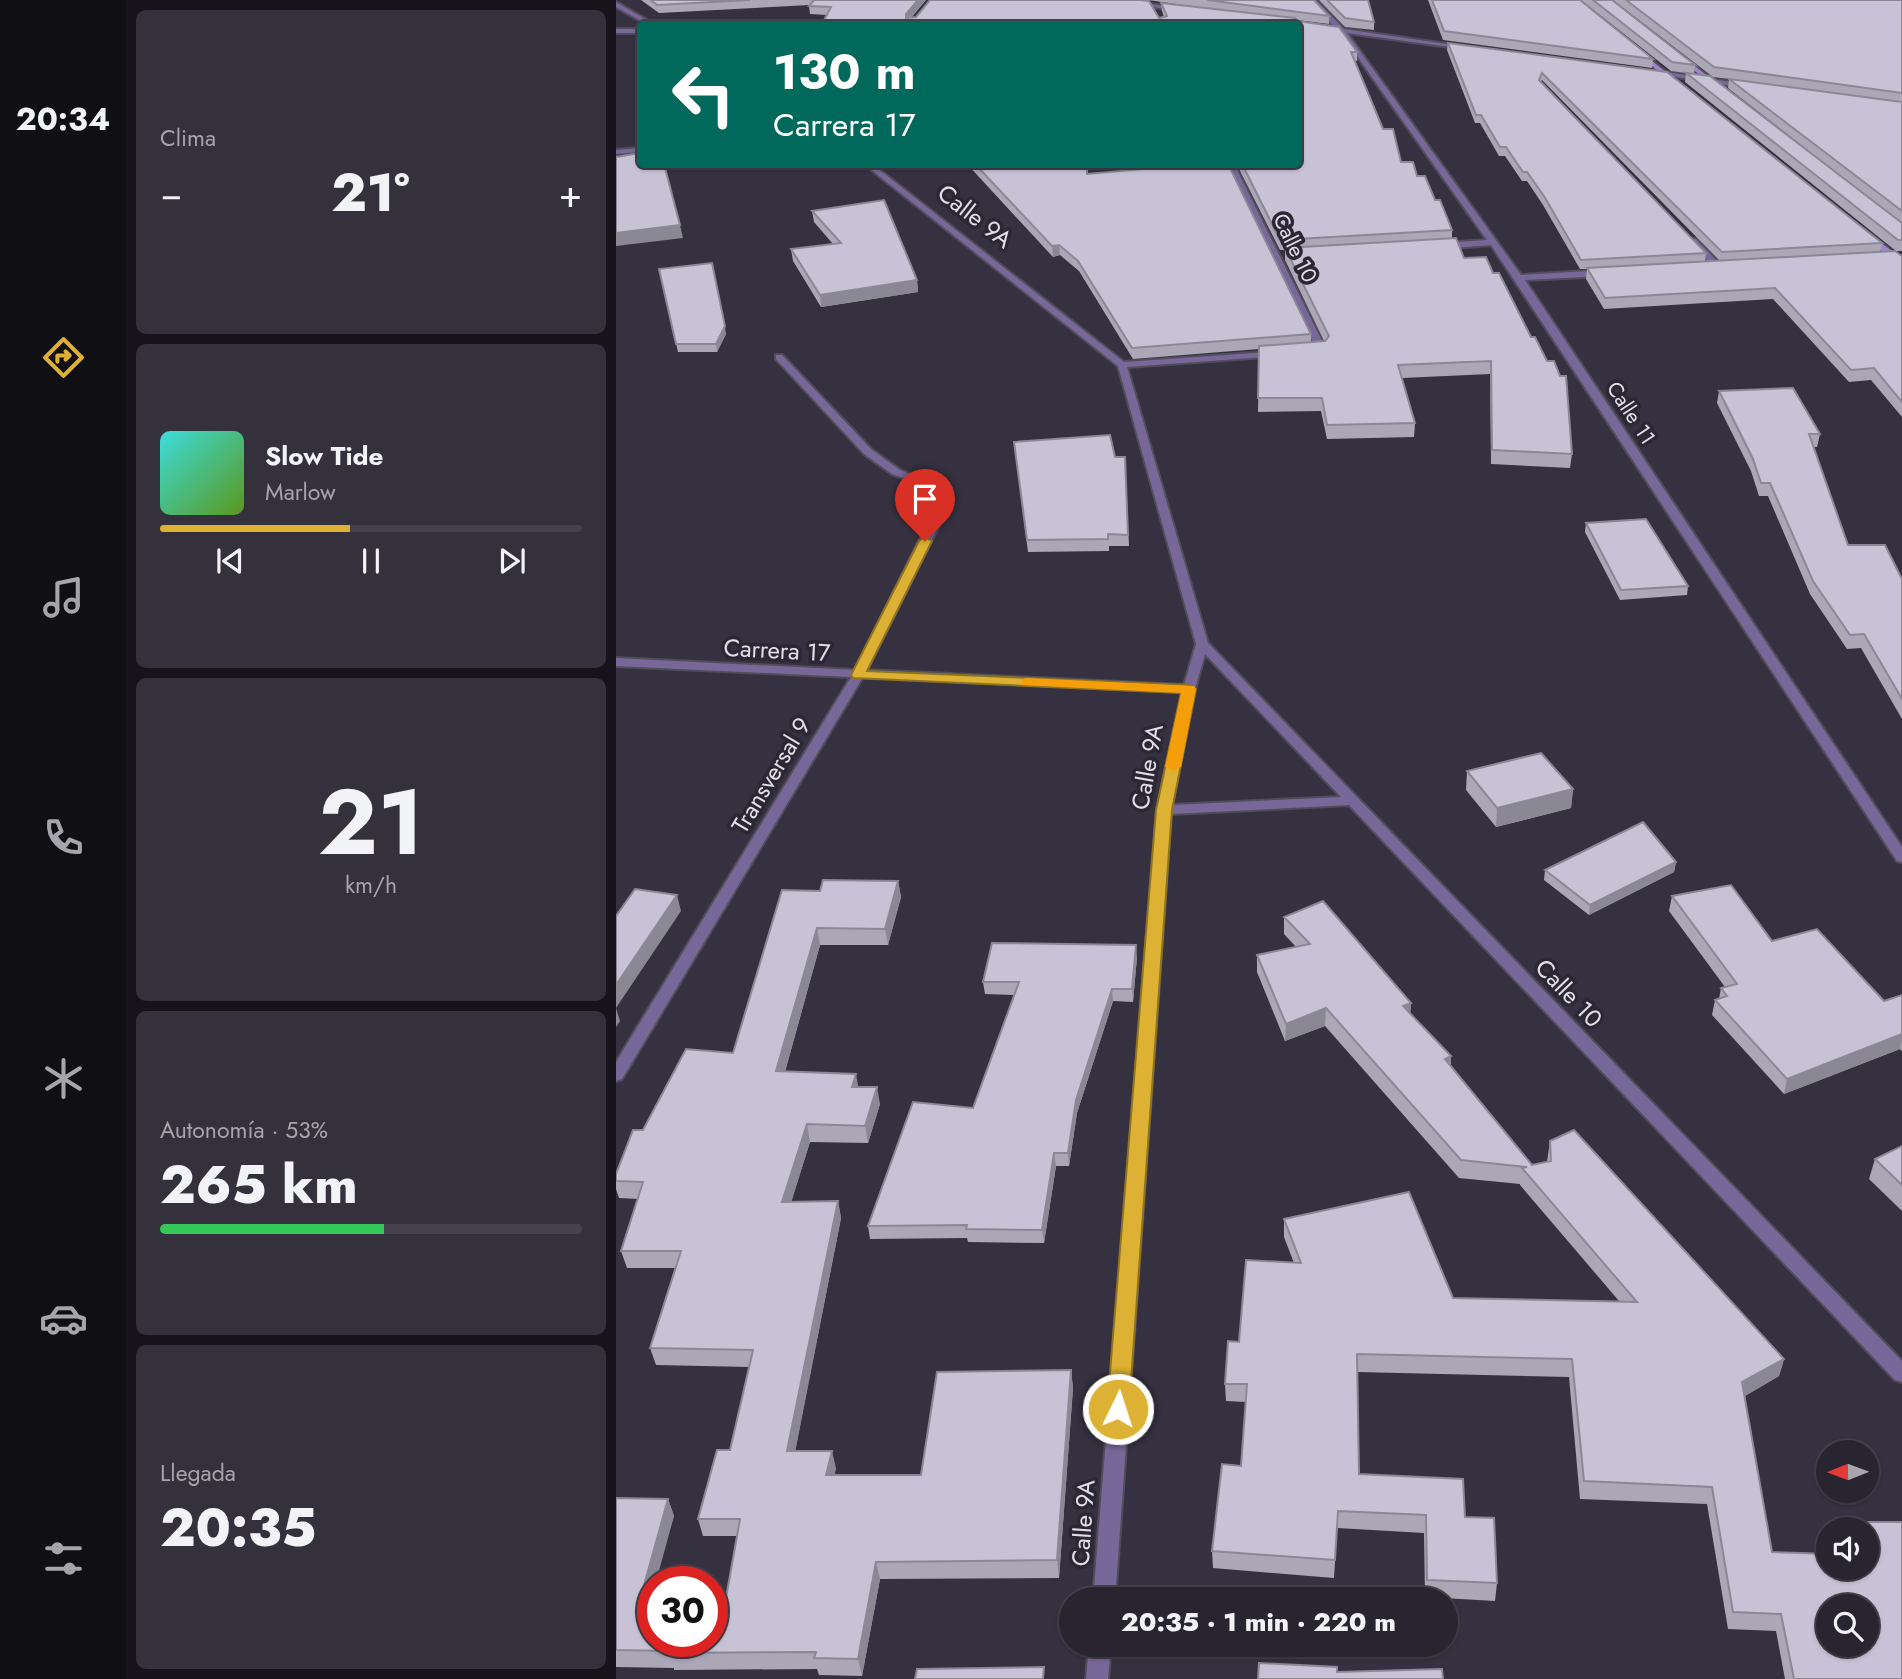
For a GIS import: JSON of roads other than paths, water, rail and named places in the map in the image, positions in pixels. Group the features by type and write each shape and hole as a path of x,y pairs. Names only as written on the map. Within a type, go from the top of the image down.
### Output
{"street":[{"path":"1114,0 1192,10"},
{"name":"Calle 11","path":"1313,0 1519,278 1902,858"},
{"path":"616,4 645,21"},
{"path":"1153,5 1157,15"},
{"path":"1337,30 1476,49"},
{"path":"616,31 637,31"},
{"path":"1669,48 1721,89"},
{"path":"1634,49 1686,91"},
{"path":"1651,72 1752,86"},
{"path":"616,152 637,150"},
{"name":"Calle 9A","path":"872,168 1122,365"},
{"name":"Calle 10","path":"1122,365 1321,349 1232,168"},
{"path":"1860,230 1898,256 1902,263"},
{"path":"1690,238 1718,267"},
{"path":"1424,247 1492,242"},
{"path":"1275,256 1289,255"},
{"path":"1880,257 1898,256"},
{"path":"1705,268 1732,266"},
{"path":"1519,278 1612,273"},
{"name":"Transversal 9","path":"616,1075 858,675 936,519 938,487 896,472 868,453 779,357"},
{"path":"1122,365 1202,644"},
{"name":"Calle 9A","path":"1105,1587 1164,810 1189,689 1202,644"},
{"name":"Calle 10","path":"1202,644 1902,1374"},
{"name":"Carrera 17","path":"616,662 1189,689"},
{"path":"1164,810 1353,801"},
{"path":"1097,1679 1099,1657"}]}
